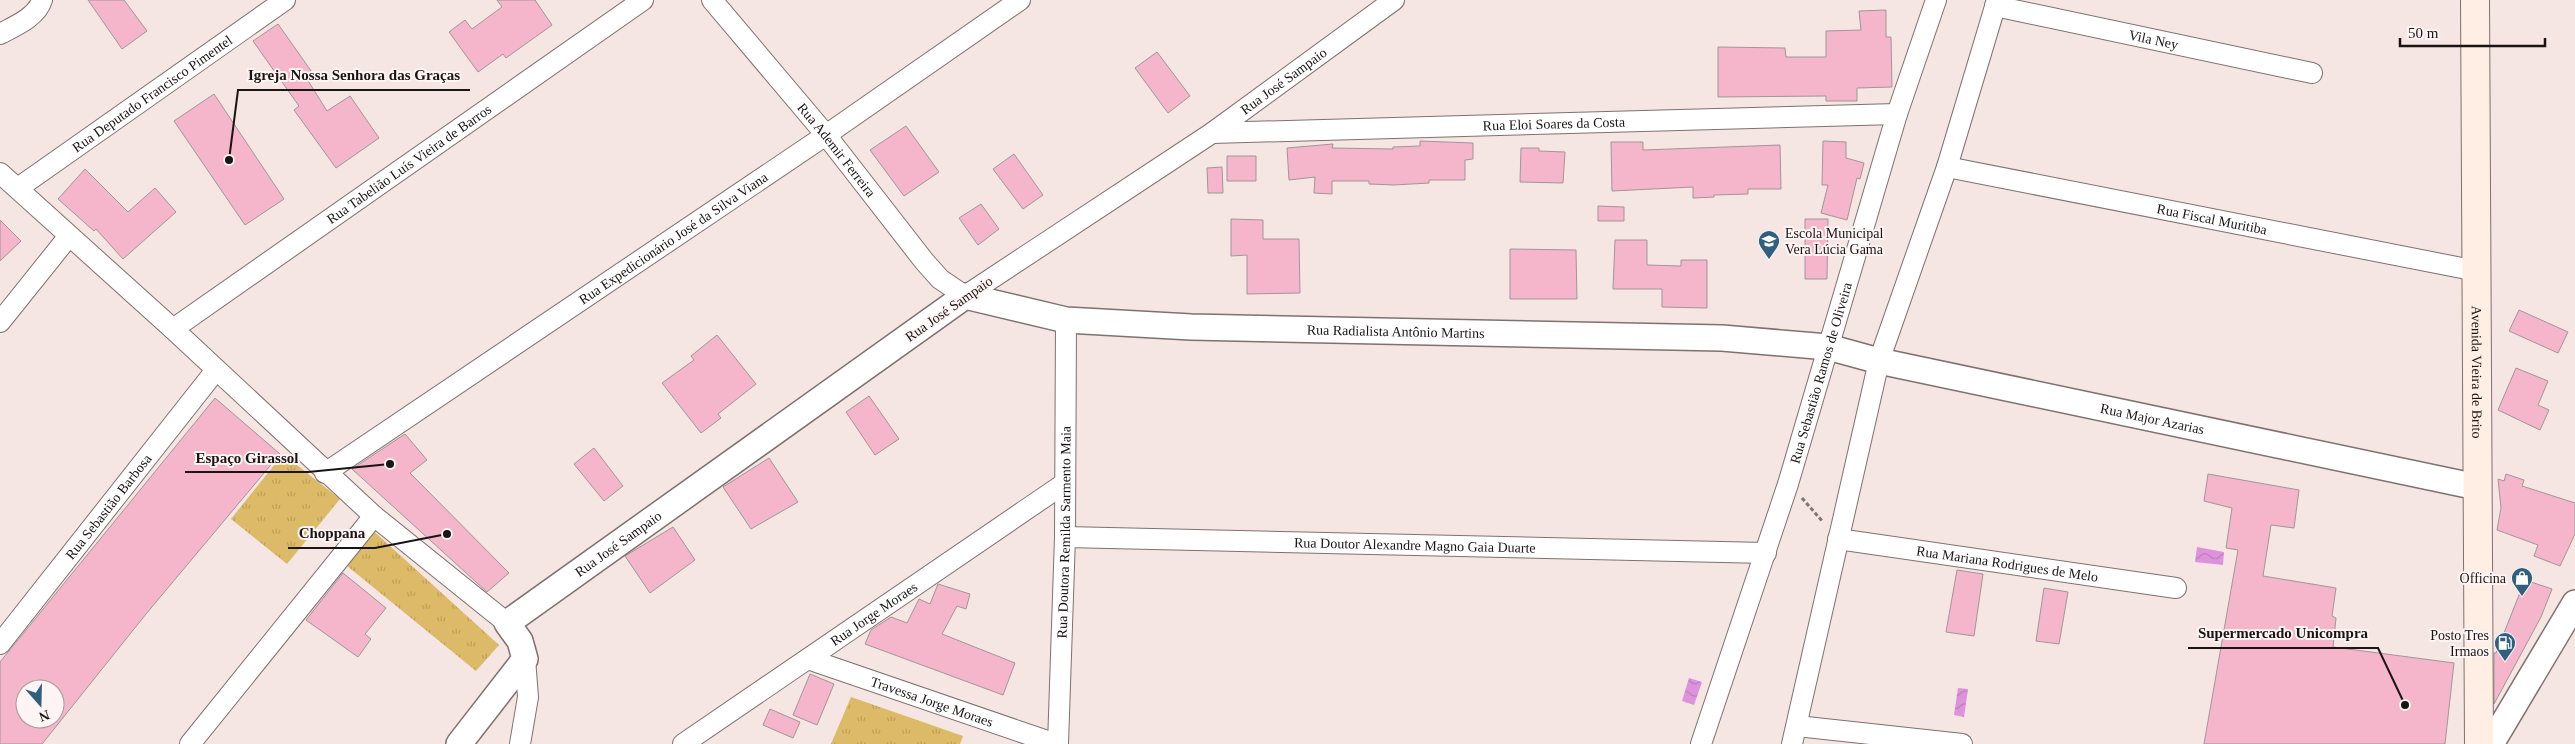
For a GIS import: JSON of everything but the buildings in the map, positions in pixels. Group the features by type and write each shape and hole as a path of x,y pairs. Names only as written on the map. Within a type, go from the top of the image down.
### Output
{"main road":[{"name":"Avenida Vieira de Brito","path":"2472,1 2477,272 2479,744"}],"street":[{"path":"0,34 17,25 40,8 42,0"},
{"name":"Rua Deputado Francisco Pimentel","path":"18,188 285,0"},
{"name":"Rua Tabelião Luís Vieira de Barros","path":"173,329 643,0"},
{"name":"Rua Ademir Ferreira","path":"712,0 826,136 924,261 940,279 965,296"},
{"name":"Rua Expedicionário José da Silva Viana","path":"325,473 826,136 1020,0"},
{"name":"Rua José Sampaio","path":"507,623 965,296 1212,133 1394,0"},
{"name":"Rua Sebastião Ramos de Oliveira","path":"1701,744 1788,484 1897,114 1936,0"},
{"path":"1962,744 1794,735 1879,361 1947,167 1996,3"},
{"name":"Vila Ney","path":"1996,3 2312,73"},
{"name":"Rua Eloi Soares da Costa","path":"1212,133 1897,114"},
{"name":"Rua Fiscal Muritiba","path":"1947,167 2477,272"},
{"path":"0,172 173,329 325,473 374,516 507,623 520,641 525,659 528,696 520,744"},
{"path":"0,322 70,236"},
{"name":"Rua Radialista Antônio Martins","path":"965,296 1066,320 1192,327 1722,338 1828,347"},
{"name":"Rua Doutora Remilda Sarmento Maia","path":"1057,744 1065,537 1066,320"},
{"name":"Rua Major Azarias","path":"1828,347 1879,361 2477,487"},
{"name":"Rua Sebastião Barbosa","path":"0,644 216,370"},
{"name":"Rua Jorge Moraes","path":"683,744 1065,483"},
{"path":"190,744 374,516"},
{"name":"Rua Doutor Alexandre Magno Gaia Duarte","path":"1065,537 1766,553"},
{"name":"Rua Mariana Rodrigues de Melo","path":"1838,539 2176,588"},
{"path":"2491,744 2575,603"},
{"path":"459,744 525,659"},
{"name":"Travessa Jorge Moraes","path":"808,659 1057,744"}],"path":[{"path":"1788,484 1838,539"}],"green space":[{"path":"283,454 340,499 287,564 231,519"},
{"path":"369,527 499,645 476,671 341,561"},
{"path":"851,697 963,736 960,744 831,744"}],"water":[{"path":"2197,547 2224,552 2223,565 2195,562"},
{"path":"1689,678 1702,682 1694,705 1682,701"},
{"path":"1958,688 1968,689 1964,717 1954,715"}],"place":[{"name":"Igreja Nossa Senhora das Graças","path":"229,160"},
{"name":"Escola Municipal Vera Lúcia Gama","path":"1769,260"},
{"name":"Espaço Girassol","path":"390,464"},
{"name":"Choppana","path":"447,534"},
{"name":"Officina","path":"2522,597"},
{"name":"Posto Tres Irmaos","path":"2505,662"},
{"name":"Supermercado Unicompra","path":"2405,705"}]}
